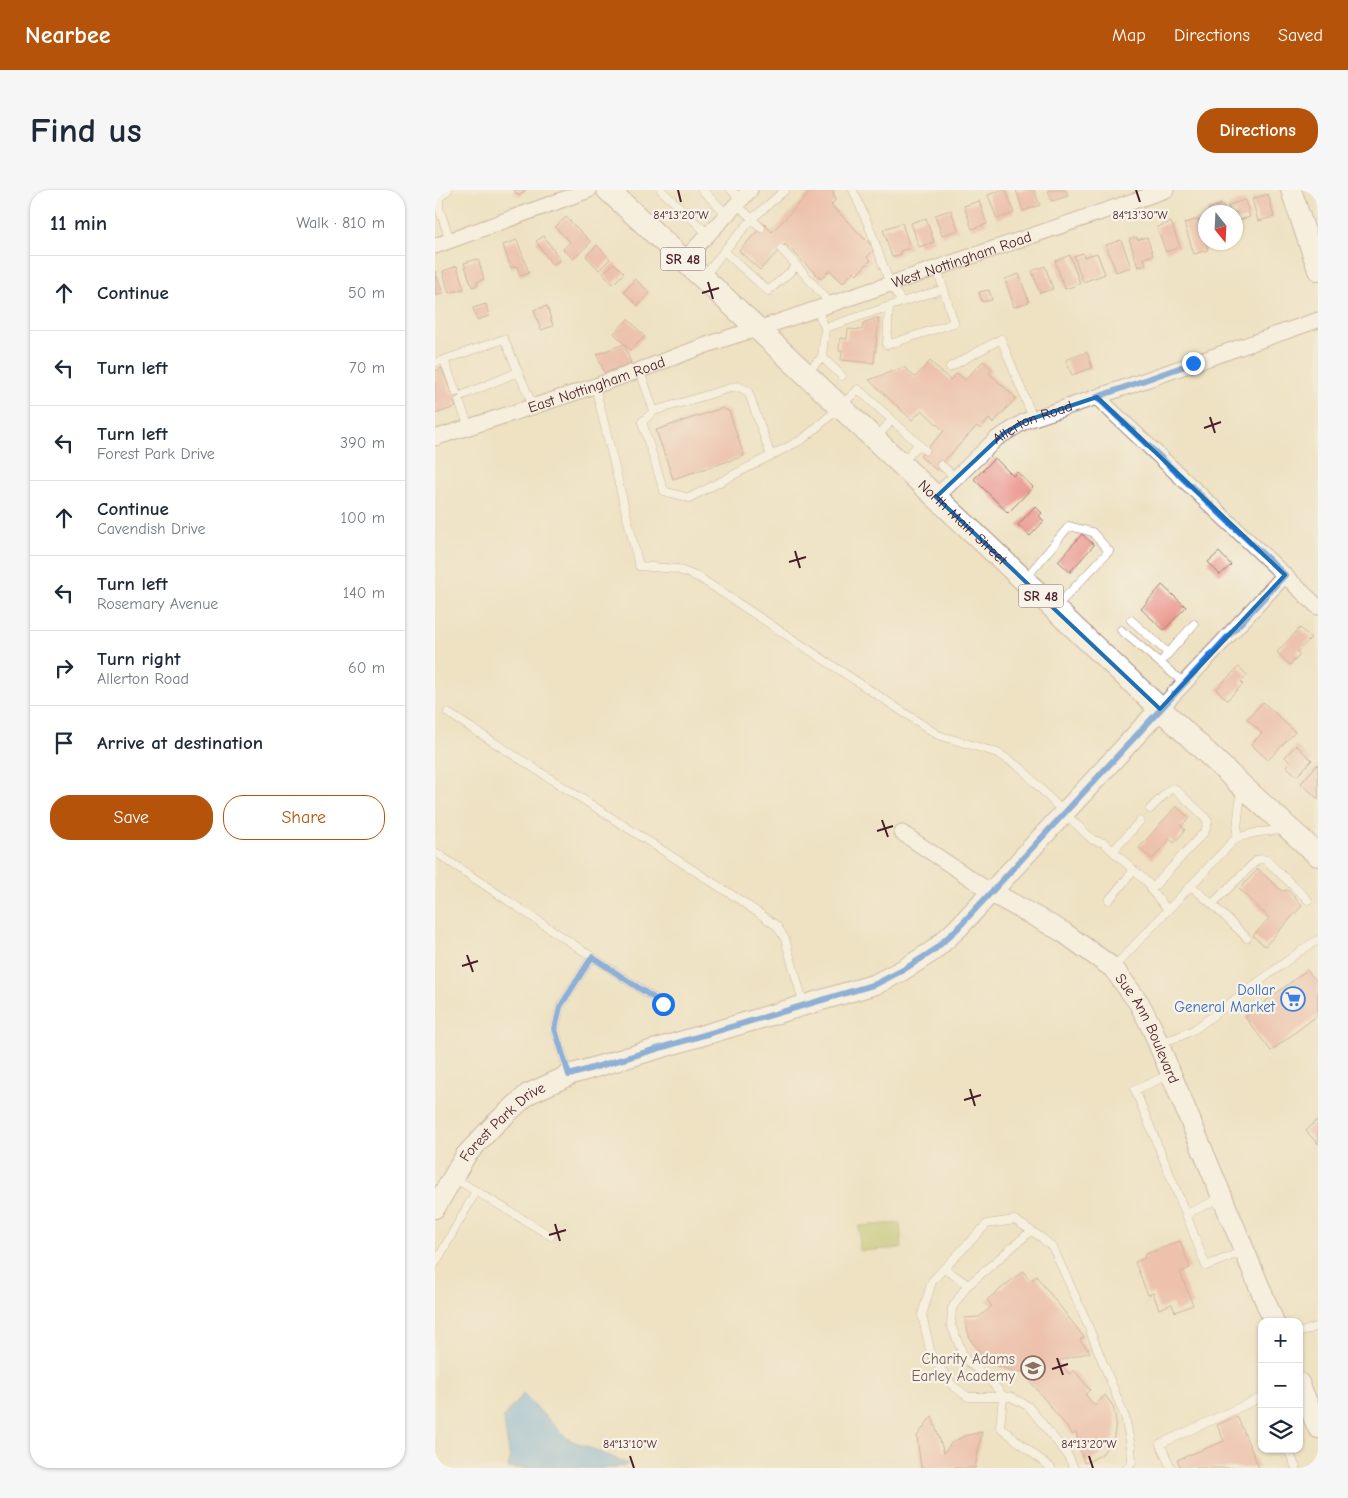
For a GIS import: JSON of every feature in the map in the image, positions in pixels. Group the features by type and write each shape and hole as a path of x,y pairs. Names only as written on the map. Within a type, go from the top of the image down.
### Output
{"main road":[{"name":"North Main Street","path":"608,190 875,439 1241,786 1318,855"}],"street":[{"path":"435,246 589,190"},
{"name":"West Nottingham Road","path":"758,329 1166,190"},
{"path":"1291,190 1318,270"},
{"path":"684,260 737,199"},
{"name":"Allerton Road","path":"936,497 996,439 1018,424 1318,320"},
{"name":"East Nottingham Road","path":"435,438 595,386 735,334 758,329"},
{"path":"1097,397 1318,607"},
{"path":"1160,708 1285,575"},
{"name":"Forest Park Drive","path":"435,1208 466,1155 495,1124 528,1094 569,1075 876,984 933,951 958,928 1160,708"},
{"name":"Sue Ann Boulevard","path":"902,833 991,892 1063,932 1113,968 1139,1003 1158,1043 1272,1318"},
{"path":"1303,1392 1318,1428"}],"lane":[{"path":"448,190 439,198 439,208 450,240"},
{"path":"661,190 708,234"},
{"path":"702,190 737,199 761,228"},
{"path":"703,278 752,219 785,190"},
{"path":"853,190 870,229 890,284 902,302"},
{"path":"781,249 831,304"},
{"path":"724,251 768,291 797,266"},
{"path":"889,306 887,345 954,323 937,268"},
{"path":"825,328 944,289"},
{"path":"805,374 822,357 825,328 817,309"},
{"path":"435,363 504,339 533,406"},
{"path":"950,367 1001,339 1033,418"},
{"path":"822,357 842,376"},
{"path":"444,360 469,427"},
{"path":"639,370 654,411"},
{"path":"459,396 518,372"},
{"path":"595,386 639,566 677,569 700,578 938,735 998,753 1021,768 1093,840 1104,843 1134,870 1149,884 1151,890 1168,910"},
{"path":"771,456 748,391 737,386 654,411 642,422 664,491 689,498 771,456 803,439 858,389 925,450"},
{"path":"875,439 892,420"},
{"path":"901,464 919,444"},
{"path":"941,464 955,477"},
{"path":"1024,580 1069,526 1092,532 1109,551 1054,608"},
{"path":"1131,620 1168,653"},
{"path":"1160,663 1195,624"},
{"path":"1121,630 1184,683"},
{"path":"448,713 740,900 777,926 785,939 804,1005"},
{"path":"1236,838 1241,786"},
{"path":"1150,809 1170,789 1175,788 1204,816 1207,822 1205,831 1151,890"},
{"path":"1113,852 1140,821"},
{"path":"1113,968 1236,838 1258,832 1291,830"},
{"path":"435,852 663,1004"},
{"path":"1212,904 1257,860 1262,859 1266,860 1308,900"},
{"path":"1109,900 1134,870"},
{"path":"1191,886 1247,938"},
{"path":"1158,1043 1181,1036 1195,1029 1303,949 1317,943"},
{"path":"569,1075 555,1029 560,1007 592,957"},
{"path":"1171,1074 1135,1090 1206,1266 1244,1250"},
{"path":"453,1177 551,1236"},
{"path":"435,1264 476,1191"},
{"path":"1186,1214 1222,1198"},
{"path":"1064,1468 1073,1466 1067,1454 1028,1406 1011,1397 969,1397 952,1385 931,1354 922,1315 932,1281 987,1224 1015,1220 1042,1238 1053,1248 1082,1311 1125,1417 1132,1462 1127,1468"},
{"path":"1031,1231 968,1285 953,1308 951,1325 965,1358 990,1380 1003,1396 1000,1427 1051,1468"},
{"path":"945,1268 968,1285"},
{"path":"1303,1331 1318,1325"},
{"path":"1171,1468 1160,1444 1258,1399"},
{"path":"1290,1453 1296,1468"}],"highlighted area":[{"path":"1097,397 1285,575 1160,709 936,497 1004,433 1025,421"}],"green space":[{"path":"900,1223 902,1248 860,1251 859,1226"}],"water":[{"path":"523,1394 568,1439 629,1464 614,1468 508,1468 510,1459 503,1418"}],"building":[{"path":"513,190 526,190 519,196"},
{"path":"812,190 833,190 835,201 831,205 875,249 867,257 871,260 857,274 854,271 843,283 830,270 821,279 785,244 760,270 739,251 764,224 772,232"},
{"path":"1006,190 1014,213 997,219 988,195"},
{"path":"1016,190 1034,190 1040,205 1023,211"},
{"path":"1048,190 1066,190 1068,196 1052,201"},
{"path":"1268,194 1274,217 1258,221 1252,199"},
{"path":"1245,200 1250,217 1243,219 1243,205 1228,205"},
{"path":"979,201 987,224 972,229 964,206"},
{"path":"951,210 958,230 942,236 935,215"},
{"path":"566,217 591,242 573,259 563,249 570,242 555,227"},
{"path":"926,218 934,242 919,247 911,223"},
{"path":"1198,219 1198,250 1208,250 1194,254 1184,223"},
{"path":"1171,222 1180,247 1166,252 1157,227"},
{"path":"902,223 910,248 900,251 901,254 892,257 883,229"},
{"path":"544,236 560,260 552,265 536,241"},
{"path":"1137,237 1137,240 1147,237 1153,255 1144,258 1146,265 1138,267 1129,239"},
{"path":"517,240 529,273 520,276 517,266 511,268 503,245"},
{"path":"1121,240 1131,267 1116,272 1106,245"},
{"path":"597,245 610,259 599,270 586,256"},
{"path":"1083,253 1084,257 1097,253 1105,274 1083,282 1074,256"},
{"path":"1070,255 1080,284 1065,289 1055,261"},
{"path":"478,259 484,279 477,282 478,285 472,287 464,263"},
{"path":"614,263 624,273 613,284 603,273"},
{"path":"457,266 464,289 449,293 443,271"},
{"path":"1045,266 1053,289 1040,293 1032,271"},
{"path":"435,271 443,293 435,296"},
{"path":"1019,274 1029,302 1014,307 1005,279"},
{"path":"635,279 650,293 638,306 624,292"},
{"path":"989,290 992,300 982,302 979,292"},
{"path":"486,304 489,316 477,320 473,308"},
{"path":"547,306 553,326 541,330 534,310"},
{"path":"879,318 874,363 841,360 842,351 839,351 840,338 847,339 848,329 862,330 863,323"},
{"path":"628,319 645,337 630,350 614,333"},
{"path":"624,344 631,363 604,373 597,354"},
{"path":"1087,352 1092,368 1072,375 1066,360"},
{"path":"930,361 950,380 957,373 965,380 983,361 992,369 989,373 1016,398 993,423 989,419 980,429 977,426 936,470 920,456 944,431 922,410 912,420 869,380 904,367 915,377"},
{"path":"442,368 451,393 461,390 465,399 454,403 456,407 435,414 435,371"},
{"path":"722,408 729,411 744,456 673,479 656,430"},
{"path":"995,458 1013,476 1017,472 1033,487 1008,513 974,479"},
{"path":"1035,506 1042,513 1039,516 1044,521 1030,536 1018,525"},
{"path":"1082,534 1094,545 1070,572 1058,561"},
{"path":"1219,552 1231,565 1220,575 1208,562"},
{"path":"1162,585 1186,607 1164,630 1141,609"},
{"path":"1300,628 1311,638 1297,652 1300,655 1290,665 1277,652"},
{"path":"1239,667 1247,675 1241,682 1243,684 1227,700 1216,689"},
{"path":"1263,702 1295,732 1268,760 1251,744 1262,733 1247,719"},
{"path":"1296,745 1312,760 1297,776 1286,766 1290,762 1285,757"},
{"path":"1318,764 1318,799 1301,783"},
{"path":"1176,806 1189,818 1181,826 1185,830 1174,843 1170,839 1152,859 1139,848"},
{"path":"1258,869 1282,891 1288,890 1302,906 1265,946 1253,936 1269,918 1239,889"},
{"name":"Dollar General Market","path":"1307,970 1318,983 1318,1015 1271,1051 1245,1017"},
{"path":"1318,1119 1318,1144 1306,1131"},
{"path":"1180,1241 1190,1268 1180,1272 1193,1305 1175,1312 1172,1304 1159,1309 1153,1293 1148,1295 1135,1262 1145,1258 1144,1255"},
{"name":"Charity Adams Earley Academy","path":"1023,1271 1031,1281 1036,1276 1084,1337 1080,1340 1090,1352 1058,1361 1069,1374 1074,1370 1090,1390 1085,1394 1095,1406 1105,1395 1113,1406 1116,1421 1114,1437 1102,1454 1090,1461 1084,1463 1076,1432 1073,1435 1023,1372 997,1366 981,1354 970,1339 965,1318 979,1317 992,1306 987,1300"},
{"path":"932,1416 944,1453 951,1443 964,1436 982,1432 975,1468 921,1468 917,1436"},
{"path":"1237,1416 1259,1468 1181,1468 1177,1460 1224,1441 1217,1425"}],"place":[{"name":"Dollar General Market","path":"1293,999"},
{"name":"Charity Adams Earley Academy","path":"1033,1368"}],"route":[{"path":"663,1004 592,957 560,1007 555,1029 569,1075 876,984 933,951 958,928 1285,575 1097,397 1193,363"}]}
